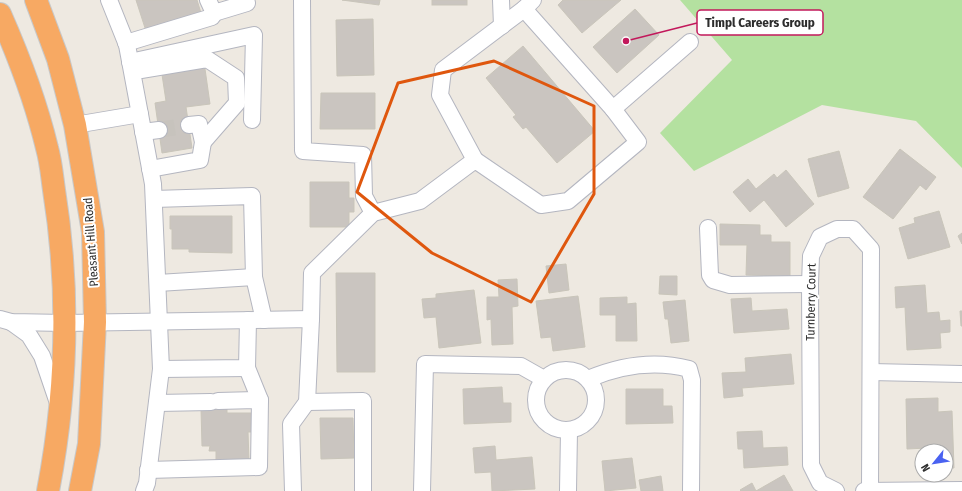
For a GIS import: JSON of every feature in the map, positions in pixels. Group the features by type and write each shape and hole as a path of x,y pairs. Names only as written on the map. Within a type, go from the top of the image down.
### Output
{"highway":[{"name":"Pleasant Hill Road","path":"36,0 58,59 75,125 93,232 95,322 89,444 80,491"},
{"path":"0,14 19,58 47,148 60,227 65,323 61,413 48,491"}],"street":[{"path":"109,0 126,43 140,114 151,131 150,169 154,199 161,369 144,491"},
{"path":"126,43 212,17 211,7 247,3 246,0"},
{"path":"302,0 303,151 363,156 364,196 373,213"},
{"path":"501,0 502,26"},
{"path":"528,4 638,142 568,201 541,205 475,160 440,95 444,70 502,26 528,4"},
{"path":"131,67 254,35 252,120"},
{"path":"613,109 690,42"},
{"path":"131,67 207,60 236,78 237,103 203,142"},
{"path":"75,125 140,114"},
{"path":"150,169 200,160 203,142 199,124 189,125"},
{"path":"293,491 291,424 308,402 312,273 373,213 420,201 475,160"},
{"path":"154,199 252,196 254,277 264,320"},
{"path":"708,228 710,275 713,280 730,285 810,284"},
{"name":"Turnberry Court","path":"836,491 820,483 811,465 810,284 811,256 820,237 837,229 853,229 870,249 872,372 870,491"},
{"path":"158,283 254,277"},
{"path":"6,320 65,323 311,319"},
{"path":"6,320 29,335 42,356 61,413"},
{"path":"148,470 259,467 260,400 247,368 248,320"},
{"path":"422,491 425,364 521,366 544,379"},
{"path":"588,379 622,368 667,364 689,368 692,380 691,491"},
{"path":"161,369 247,368"},
{"path":"561,370 575,372 588,379 595,392 596,406 593,415 587,423 569,431 559,430 549,426 537,409 536,398 538,388 544,379 552,373 561,370"},
{"path":"872,372 962,374"},
{"path":"157,403 260,400"},
{"path":"308,402 363,401 363,491"},
{"path":"568,491 569,431"},
{"path":"864,491 962,490"}],"highlighted area":[{"path":"494,61 594,106 594,194 531,302 432,253 357,192 398,83"}],"green space":[{"path":"680,0 962,0 962,168 916,121 822,105 694,171 660,133 732,60"}],"building":[{"path":"136,0 197,0 201,13 146,31"},
{"path":"342,0 380,0 379,5"},
{"path":"432,0 467,0 467,5 432,5"},
{"path":"563,0 621,0 582,33 558,5"},
{"path":"635,9 659,35 617,73 593,47"},
{"path":"373,19 374,75 337,76 336,20"},
{"path":"523,46 595,131 557,163 526,127 523,129 513,117 516,115 486,78"},
{"path":"204,62 210,104 186,107 192,148 162,153 155,103 166,101 161,68"},
{"path":"321,93 375,93 375,129 320,129"},
{"path":"900,149 936,177 926,190 920,185 893,219 863,197"},
{"path":"839,151 849,188 818,197 808,159"},
{"path":"786,170 814,204 786,227 764,200 750,212 733,192 748,179 756,189 774,174 777,178"},
{"path":"310,182 349,182 349,198 354,198 354,212 349,212 349,227 310,227"},
{"path":"939,211 950,247 908,259 899,228 915,223 914,218"},
{"path":"170,216 232,216 232,253 189,252 189,249 172,249 172,229 170,229"},
{"path":"720,224 760,225 760,235 771,235 771,242 790,242 790,276 746,275 747,245 720,245"},
{"path":"962,233 962,244 958,236"},
{"path":"566,264 569,290 549,293 546,266"},
{"path":"336,273 375,273 375,372 337,372"},
{"path":"660,276 677,276 677,295 659,294"},
{"path":"517,279 518,306 512,307 513,344 492,345 491,319 487,320 487,297 499,297 498,280"},
{"path":"925,285 927,313 939,312 940,321 950,320 950,332 940,333 941,348 907,350 905,307 896,308 895,287"},
{"path":"474,290 481,343 439,348 436,317 424,318 422,299 436,298 436,294"},
{"path":"578,296 585,347 553,351 551,337 541,338 536,301"},
{"path":"627,297 627,304 636,303 637,341 616,341 616,315 600,315 600,298"},
{"path":"751,298 752,311 787,309 789,329 734,333 731,299"},
{"path":"685,300 689,341 671,343 668,319 665,319 663,302"},
{"path":"960,311 962,311 962,326 961,326"},
{"path":"791,354 794,384 742,388 743,396 724,398 722,373 746,372 745,358"},
{"path":"502,387 503,403 511,403 511,422 464,424 463,389"},
{"path":"626,389 663,389 663,406 672,406 673,423 626,424"},
{"path":"218,394 220,409 227,409 227,413 254,413 254,432 248,432 249,461 216,461 216,451 209,451 210,446 202,446 201,409 211,395"},
{"path":"938,398 938,412 952,411 953,443 914,443 914,449 907,449 906,399"},
{"path":"320,418 353,418 354,458 321,459"},
{"path":"762,431 763,448 787,447 788,465 744,468 743,449 738,449 737,432"},
{"path":"495,446 496,460 532,457 535,489 492,491 491,472 475,473 473,448"},
{"path":"632,458 636,488 605,491 602,461"},
{"path":"784,475 793,491 756,491"},
{"path":"661,476 663,491 641,491 639,480"},
{"path":"752,483 756,491 741,491 740,490"}],"tunnel":[{"path":"159,130 189,125"}],"place":[{"name":"Timpl Careers Group","path":"626,41"}]}
